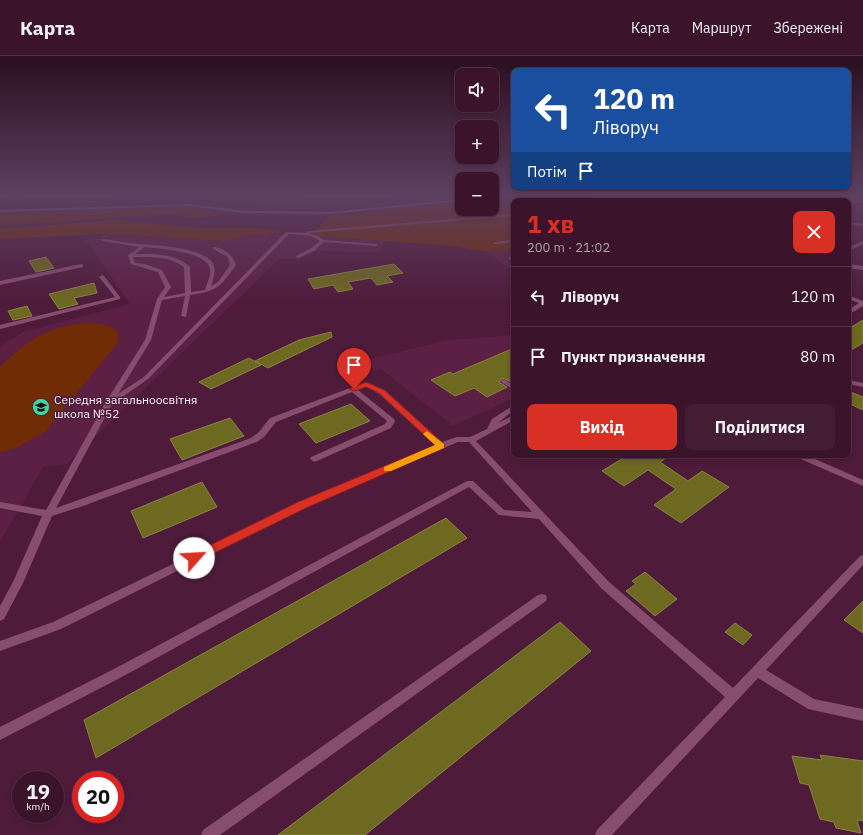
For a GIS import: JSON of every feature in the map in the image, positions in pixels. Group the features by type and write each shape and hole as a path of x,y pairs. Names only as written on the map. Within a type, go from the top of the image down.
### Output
{"street":[{"path":"851,266 863,268"}],"lane":[{"path":"294,234 299,232 340,230"},
{"path":"108,405 146,378 288,233 306,235 321,239 323,241 376,245"},
{"path":"103,240 143,247 189,252 204,258 210,263 212,269 207,291"},
{"path":"298,257 312,250 323,241"},
{"path":"496,242 511,241"},
{"path":"851,248 862,243"},
{"path":"130,255 143,247"},
{"path":"160,299 207,291 220,283 234,266 230,257 215,248"},
{"path":"130,255 172,260 185,265 188,270 188,294 184,316"},
{"path":"0,616 18,583 48,514 108,405 148,340 160,299 168,287 160,271 142,265 133,264 130,255"},
{"path":"0,283 81,266"},
{"path":"0,327 118,298 102,277"},
{"path":"851,298 863,303"},
{"path":"851,311 863,303"},
{"path":"504,381 511,386"},
{"path":"851,383 863,385"},
{"path":"0,505 48,514 80,504 254,440 261,435 273,420 366,384 382,392 441,446"},
{"path":"314,459 388,426 391,421 354,389"},
{"path":"489,431 495,421 511,409"},
{"path":"0,646 57,626 302,505 457,439 471,440 511,419"},
{"path":"471,440 515,490 542,516 605,585 733,696"},
{"path":"806,458 863,483"},
{"path":"0,734 116,674 470,483 502,513 542,516"},
{"path":"602,835 863,559"},
{"path":"208,835 542,598"},
{"path":"757,672 812,705 863,715"}],"shaded area":[{"path":"0,230 281,231 278,234 269,233 266,236 250,235 223,241 107,234 0,239"},
{"path":"317,230 511,230 511,251 485,251 441,245 313,236"},
{"path":"269,233 384,241 380,252 314,251 298,259 279,259 67,464 43,467 0,542 0,347 23,332 130,304 89,244 81,241 107,234 223,241 250,235 266,236"},
{"path":"485,251 511,251 511,270"},
{"path":"88,323 106,325 115,330 118,333 116,345 46,431 18,447 0,453 0,367 20,348 50,331 61,327"},
{"path":"511,335 511,399 453,426 381,369 375,371 366,360 448,340"}],"building":[{"path":"46,257 54,268 36,272 29,261"},
{"path":"394,264 403,273 387,276 393,282 377,285 371,278 348,282 353,289 338,292 333,285 314,289 308,279"},
{"path":"94,283 97,293 74,298 78,304 59,309 49,294"},
{"path":"27,306 32,316 13,320 8,311"},
{"path":"863,320 863,343 851,350 851,327"},
{"path":"331,332 332,337 268,368 255,361 299,340"},
{"path":"511,349 511,382 502,378 499,382 507,387 487,397 474,388 455,396 431,380 450,372 453,374"},
{"path":"249,358 261,365 211,389 199,382"},
{"path":"851,392 863,397 863,410 851,404"},
{"path":"351,404 370,421 316,443 299,424"},
{"path":"230,418 244,436 182,460 170,439"},
{"path":"623,458 666,458 660,462 688,481 702,471 729,487 681,523 654,505 676,489 648,470 624,486 602,471"},
{"path":"202,482 217,507 143,538 131,511"},
{"path":"446,518 467,538 96,758 84,720"},
{"path":"645,572 677,599 655,616 626,591 636,584 632,581"},
{"path":"863,601 863,633 844,620"},
{"path":"560,622 591,651 365,835 278,835"},
{"path":"735,623 752,635 743,645 725,632"},
{"path":"820,755 863,761 863,821 857,820 861,833 836,828 834,822 820,819 809,785 800,783 792,756 822,760"}],"slow traffic":[{"path":"388,469 441,446 427,434"}],"place":[{"name":"Середня загальноосвітня школа №52","path":"41,407"}],"route":[{"path":"194,558 302,505 441,446 382,392 366,384 354,389"}]}
